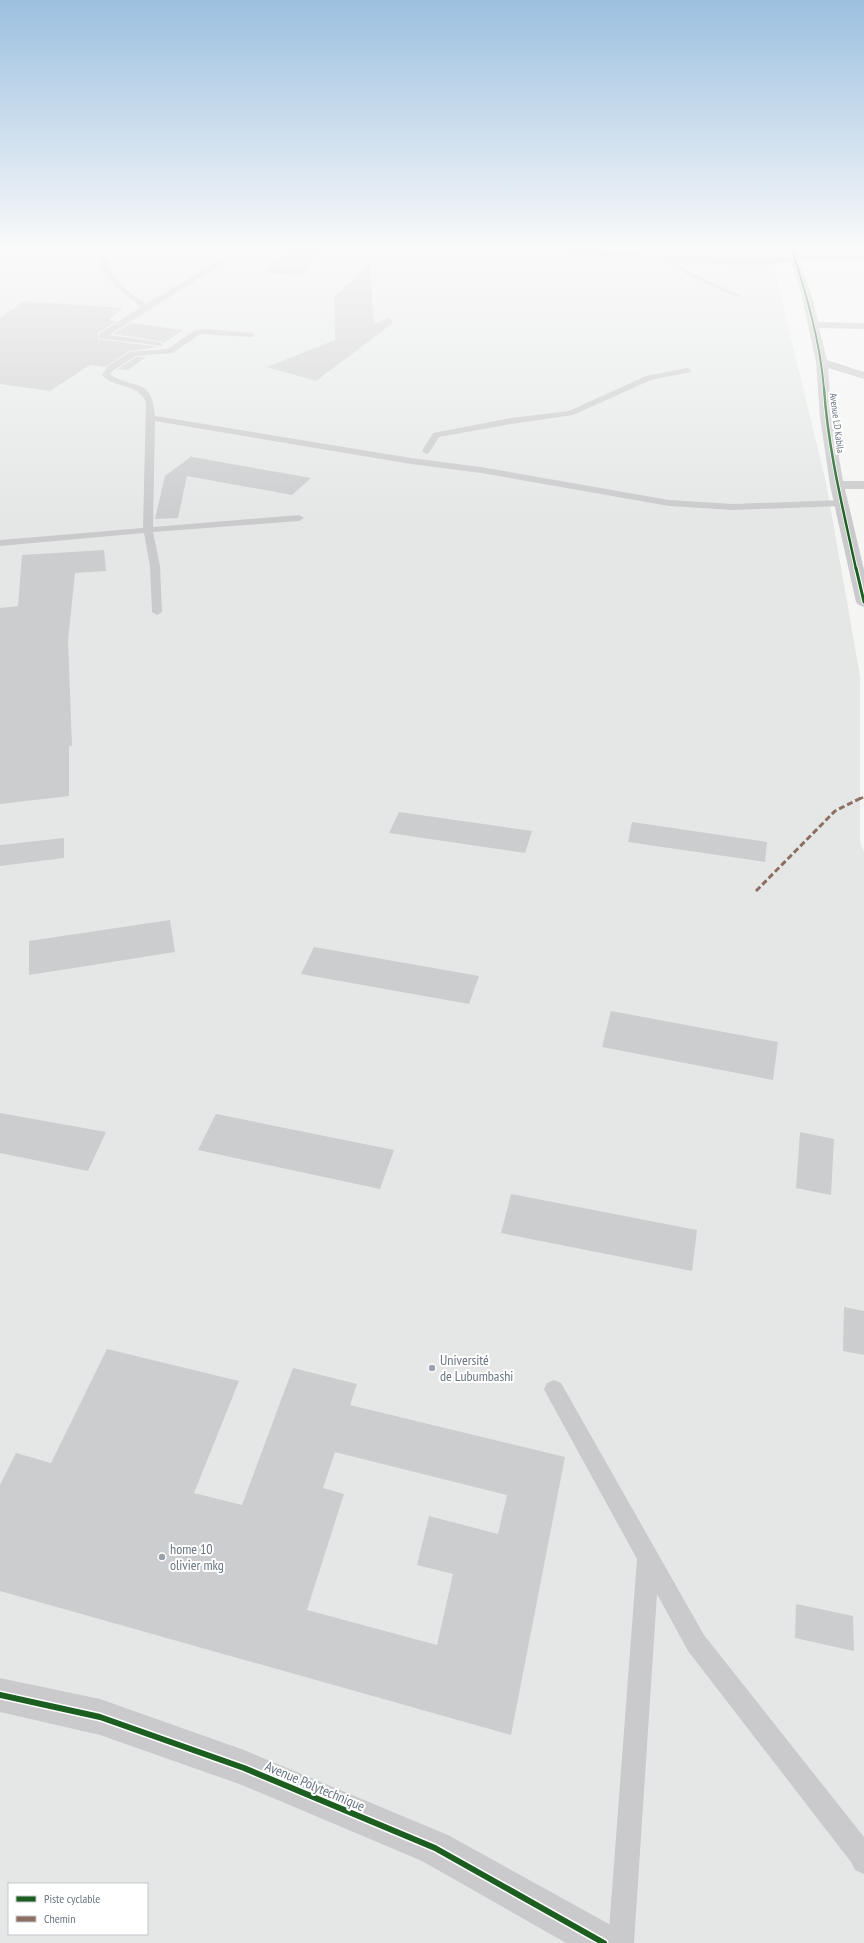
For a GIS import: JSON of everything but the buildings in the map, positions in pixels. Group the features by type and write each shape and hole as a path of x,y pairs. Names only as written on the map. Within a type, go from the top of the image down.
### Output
{"street":[{"name":"Avenue LD Kabila","path":"817,338 822,362 826,417 837,485 864,602"},
{"path":"822,362 864,376"},
{"path":"837,485 864,485"},
{"name":"Avenue Polytechnique","path":"0,1695 100,1717 252,1772 435,1848 604,1943"}],"lane":[{"path":"114,338 159,344"},
{"path":"157,612 155,566 148,530 151,406 144,391 135,386 112,380 106,375 111,368 133,354 170,351 190,338"},
{"path":"426,451 436,435 570,412 589,406 626,387 649,378 686,370"},
{"path":"151,418 411,461 481,470 669,503 733,507 841,503"},
{"path":"0,543 299,518"},
{"path":"554,1389 696,1643 860,1853 864,1861"},
{"path":"621,1943 648,1556"}],"shaded area":[{"name":"Université de Lubumbashi","path":"0,338 791,338 826,482 860,676 860,842 864,852 864,1943 0,1943"}],"marked path":[{"path":"756,891 835,811 864,797"}],"cycle path":[{"path":"816,338 822,362 826,417 837,485 864,602"},
{"path":"0,1695 100,1717 244,1768 435,1848 604,1943"}],"place":[{"name":"Université de Lubumbashi","path":"432,1368"},
{"name":"home 10 olivier mkg","path":"162,1557"}]}
